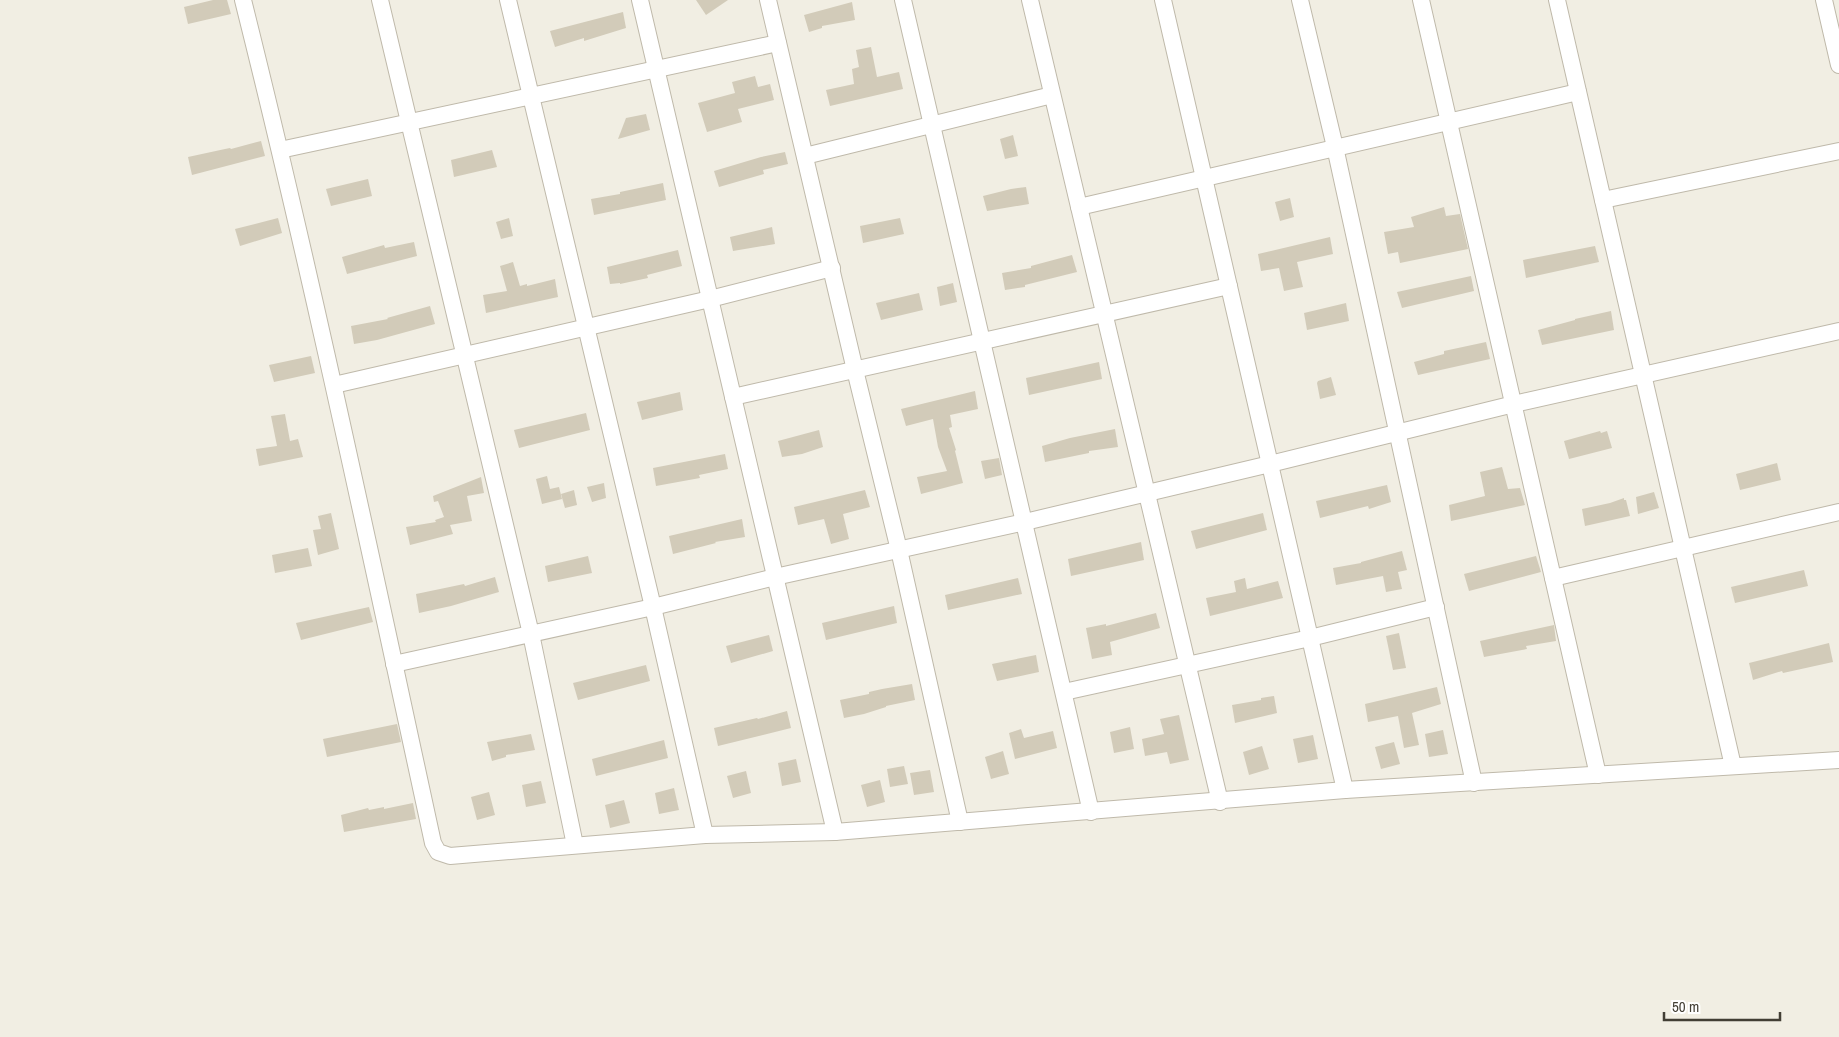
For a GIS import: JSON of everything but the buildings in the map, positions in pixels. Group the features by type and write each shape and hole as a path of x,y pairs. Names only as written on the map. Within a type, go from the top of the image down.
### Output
{"street":[{"path":"243,0 280,150 334,385 394,664 434,843 438,852 450,856 705,835 835,832 1220,802 1345,790 1839,760"},
{"path":"380,0 531,634 575,845"},
{"path":"508,0 653,607 705,835"},
{"path":"640,0 835,832"},
{"path":"768,0 899,550 960,822"},
{"path":"903,0 1091,812"},
{"path":"1030,0 1220,802"},
{"path":"1163,0 1345,790"},
{"path":"1300,0 1335,147 1396,433 1474,782"},
{"path":"1421,0 1598,776"},
{"path":"1557,0 1733,766"},
{"path":"1824,0 1835,29 1839,65"},
{"path":"280,150 778,43"},
{"path":"1079,207 1578,92"},
{"path":"805,156 1052,94"},
{"path":"1603,200 1839,151"},
{"path":"334,385 710,299 832,268"},
{"path":"733,397 1229,286"},
{"path":"394,664 1148,494 1514,404 1839,331"},
{"path":"1553,578 1839,512"},
{"path":"1064,692 1310,638 1436,607"}]}
